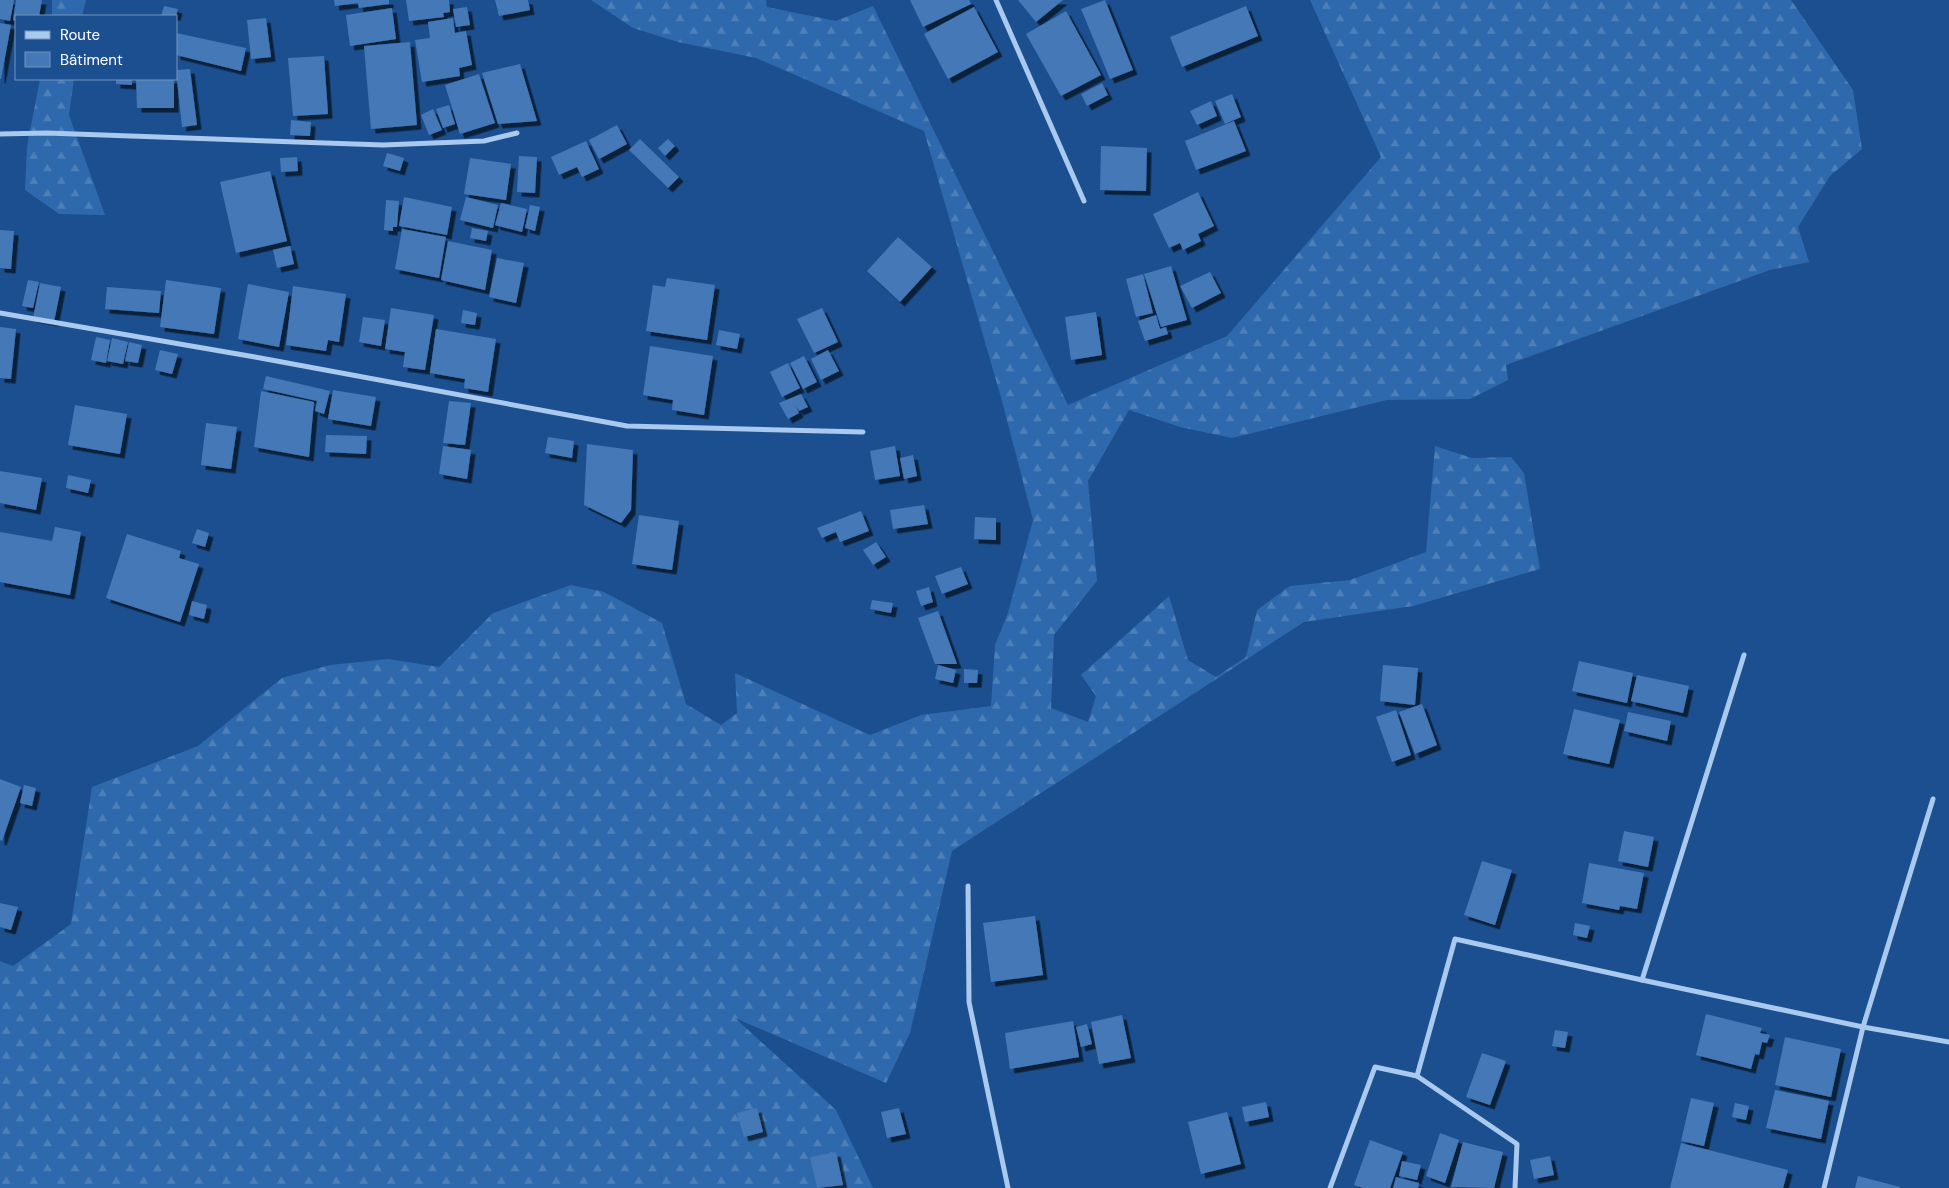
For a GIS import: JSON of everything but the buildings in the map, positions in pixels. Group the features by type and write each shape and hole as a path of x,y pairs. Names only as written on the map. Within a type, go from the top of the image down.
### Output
{"street":[{"path":"996,0 1084,201"},
{"path":"0,134 47,133 382,145 484,141 517,133"},
{"path":"0,314 255,357 627,426 863,432"},
{"path":"1642,980 1744,655"},
{"path":"1824,1188 1863,1027 1933,799"},
{"path":"968,886 969,1002 1008,1188"},
{"path":"1417,1076 1455,939 1863,1027 1949,1042"},
{"path":"1330,1188 1375,1066 1417,1076 1517,1144 1515,1188"}],"green space":[{"path":"52,0 86,0 82,15 52,15"},
{"path":"591,0 766,0 767,7 836,21 873,6 1068,405 1227,336 1381,157 1310,0 1791,0 1853,90 1862,149 1830,176 1798,227 1809,262 1770,270 1506,365 1508,380 1470,399 1387,400 1232,438 1180,427 1129,410 1088,481 1097,581 1054,635 1051,708 1088,722 1096,696 1081,675 1169,596 1188,660 1216,677 1246,657 1257,610 1290,586 1350,580 1426,552 1435,446 1472,458 1511,457 1524,473 1540,569 1413,606 1304,622 952,851 910,1033 886,1083 735,1018 836,1110 873,1188 0,1188 0,961 13,966 71,924 92,787 198,746 282,678 330,665 388,659 439,667 493,613 571,585 604,592 662,623 686,704 721,725 737,713 735,673 870,735 921,715 991,706 995,645 1008,613 1033,520 1002,401 924,131 756,58 678,42 633,28"},
{"path":"40,80 74,80 69,115 105,215 59,214 25,190 27,146"}]}
